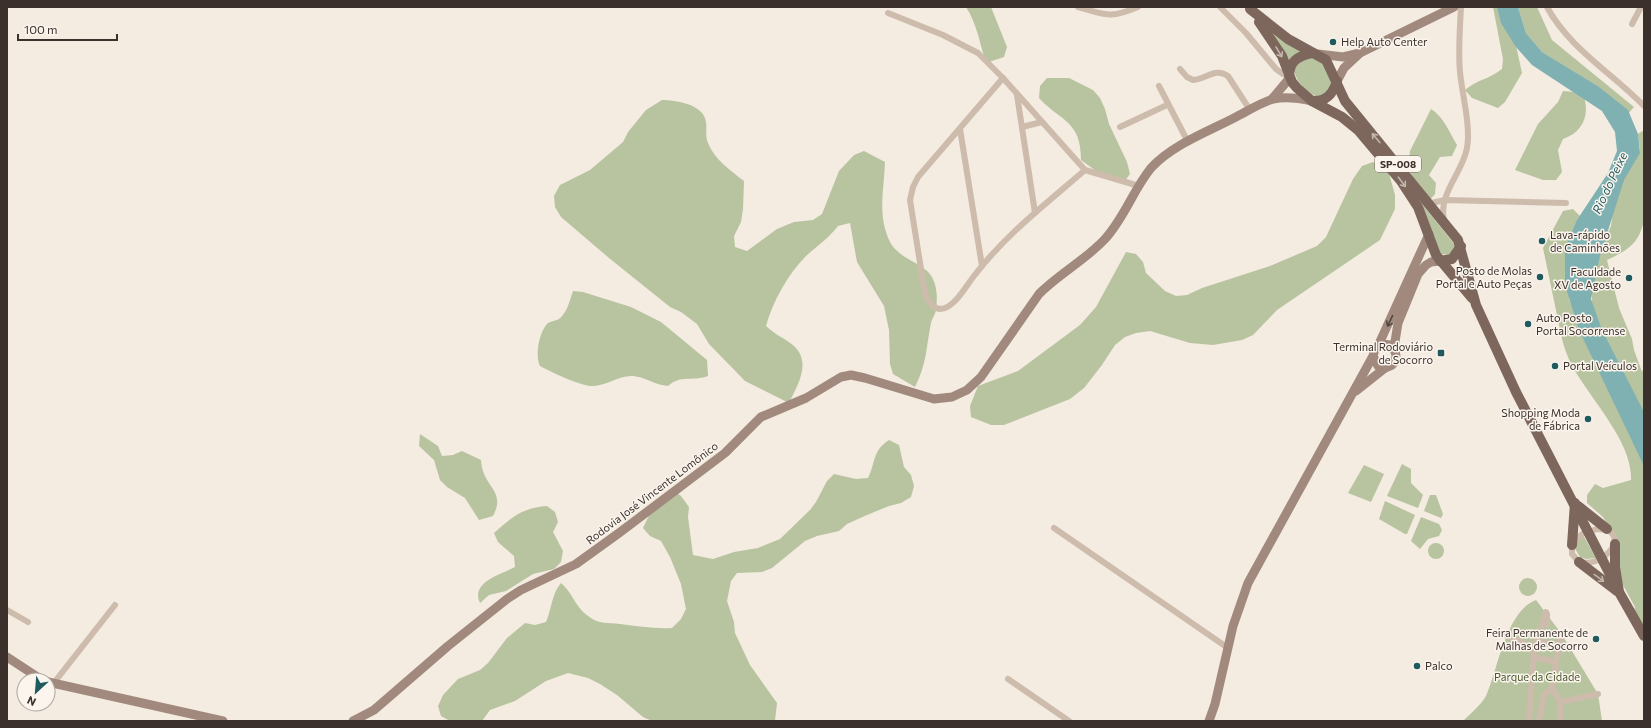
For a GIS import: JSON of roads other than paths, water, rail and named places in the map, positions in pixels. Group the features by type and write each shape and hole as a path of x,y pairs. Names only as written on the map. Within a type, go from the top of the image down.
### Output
{"main road":[{"path":"1289,75 1290,68 1299,57 1313,53 1343,57 1360,53 1454,7"},
{"name":"SP-008","path":"1249,8 1282,56 1289,75 1297,88 1312,101 1349,123 1376,151 1412,197 1426,224 1432,247 1440,261 1458,280 1476,305"},
{"name":"SP-008","path":"1249,8 1288,39 1326,60 1345,101 1409,177 1427,204 1461,246 1463,261 1476,305 1516,392 1575,503 1619,592 1644,636"},
{"path":"1312,101 1326,99 1334,90 1344,68 1360,53"},
{"name":"Rodovia José Vincente Lomônico","path":"1272,100 1288,80 1289,75"},
{"name":"Rodovia José Vincente Lomônico","path":"353,721 374,710 448,646 507,599 521,590 576,564 619,533 725,453 750,426 761,417 806,398 825,385 846,376 865,378 934,399 952,397 967,390 981,377 1039,294 1096,248 1108,236 1151,168 1161,159 1188,142 1272,100 1297,98 1312,101"},
{"path":"1209,721 1215,704 1239,606 1248,583 1373,356 1429,234"},
{"path":"1351,394 1384,368 1395,362 1396,357 1394,348 1398,323 1418,274 1431,262 1452,259 1461,246"},
{"path":"1378,346 1386,344 1394,348"},
{"path":"1373,356 1375,363 1384,368"},
{"path":"1575,503 1607,529"},
{"path":"1572,545 1575,503"},
{"path":"1615,544 1615,567 1619,592"},
{"path":"1579,562 1619,592"},
{"path":"7,657 30,672"},
{"path":"56,684 223,721"},
{"path":"1215,704 1215,721"}],"street":[{"path":"1078,7 1108,16 1138,7"},
{"path":"1220,7 1246,33 1276,70 1283,74 1289,75"},
{"path":"1445,225 1442,209 1462,164 1468,146 1459,62 1461,7"},
{"path":"1547,7 1565,35 1616,79 1644,106"},
{"path":"1632,24 1641,7"},
{"path":"888,13 969,47 1003,78 1085,170 1139,186"},
{"path":"1180,69 1187,77 1193,80 1214,72 1224,73 1228,76 1250,110"},
{"path":"1003,78 918,177 911,194 910,200 925,294 929,303 936,308 947,308 953,303 982,266 1035,213 1085,170"},
{"path":"1159,86 1167,105 1188,142"},
{"path":"1017,95 1035,213"},
{"path":"1120,127 1167,105"},
{"path":"1022,127 1042,122"},
{"path":"960,129 982,266"},
{"path":"1427,204 1445,200 1566,203"},
{"path":"1054,528 1228,648"},
{"path":"1607,529 1614,536 1615,544 1602,558 1588,563 1579,562 1572,554 1572,545 1577,537 1588,530 1607,529"},
{"path":"56,677 115,605"},
{"path":"7,610 28,622"},
{"path":"1529,721 1533,657 1535,645 1546,612 1548,625"},
{"path":"1560,721 1560,702 1552,688 1561,633"},
{"path":"1506,635 1535,645 1545,642"},
{"path":"1533,657 1556,662"},
{"path":"1008,679 1069,721"},
{"path":"1539,721 1544,695 1552,688"},
{"path":"1560,702 1598,694"}],"water":[{"name":"Rio do Peixe","path":"1497,7 1518,7 1526,33 1542,52 1599,87 1628,110 1638,134 1640,153 1624,180 1600,256 1591,299 1602,330 1644,412 1644,466 1579,330 1565,285 1565,248 1577,220 1608,173 1617,151 1615,132 1602,111 1532,65 1516,47 1501,23"}],"place":[{"name":"Help Auto Center","path":"1333,42"},
{"name":"Lava-rápido de Caminhões","path":"1542,241"},
{"name":"Posto de Molas Portal e Auto Peças","path":"1540,277"},
{"name":"Faculdade XV de Agosto","path":"1629,278"},
{"name":"Auto Posto Portal Socorrense","path":"1528,324"},
{"name":"Terminal Rodoviário de Socorro","path":"1441,353"},
{"name":"Portal Veículos","path":"1555,366"},
{"name":"Shopping Moda de Fábrica","path":"1588,419"},
{"name":"Feira Permanente de Malhas de Socorro","path":"1596,639"},
{"name":"Palco","path":"1417,666"}],"park label":[{"name":"Parque da Cidade","path":"1537,677"}]}
